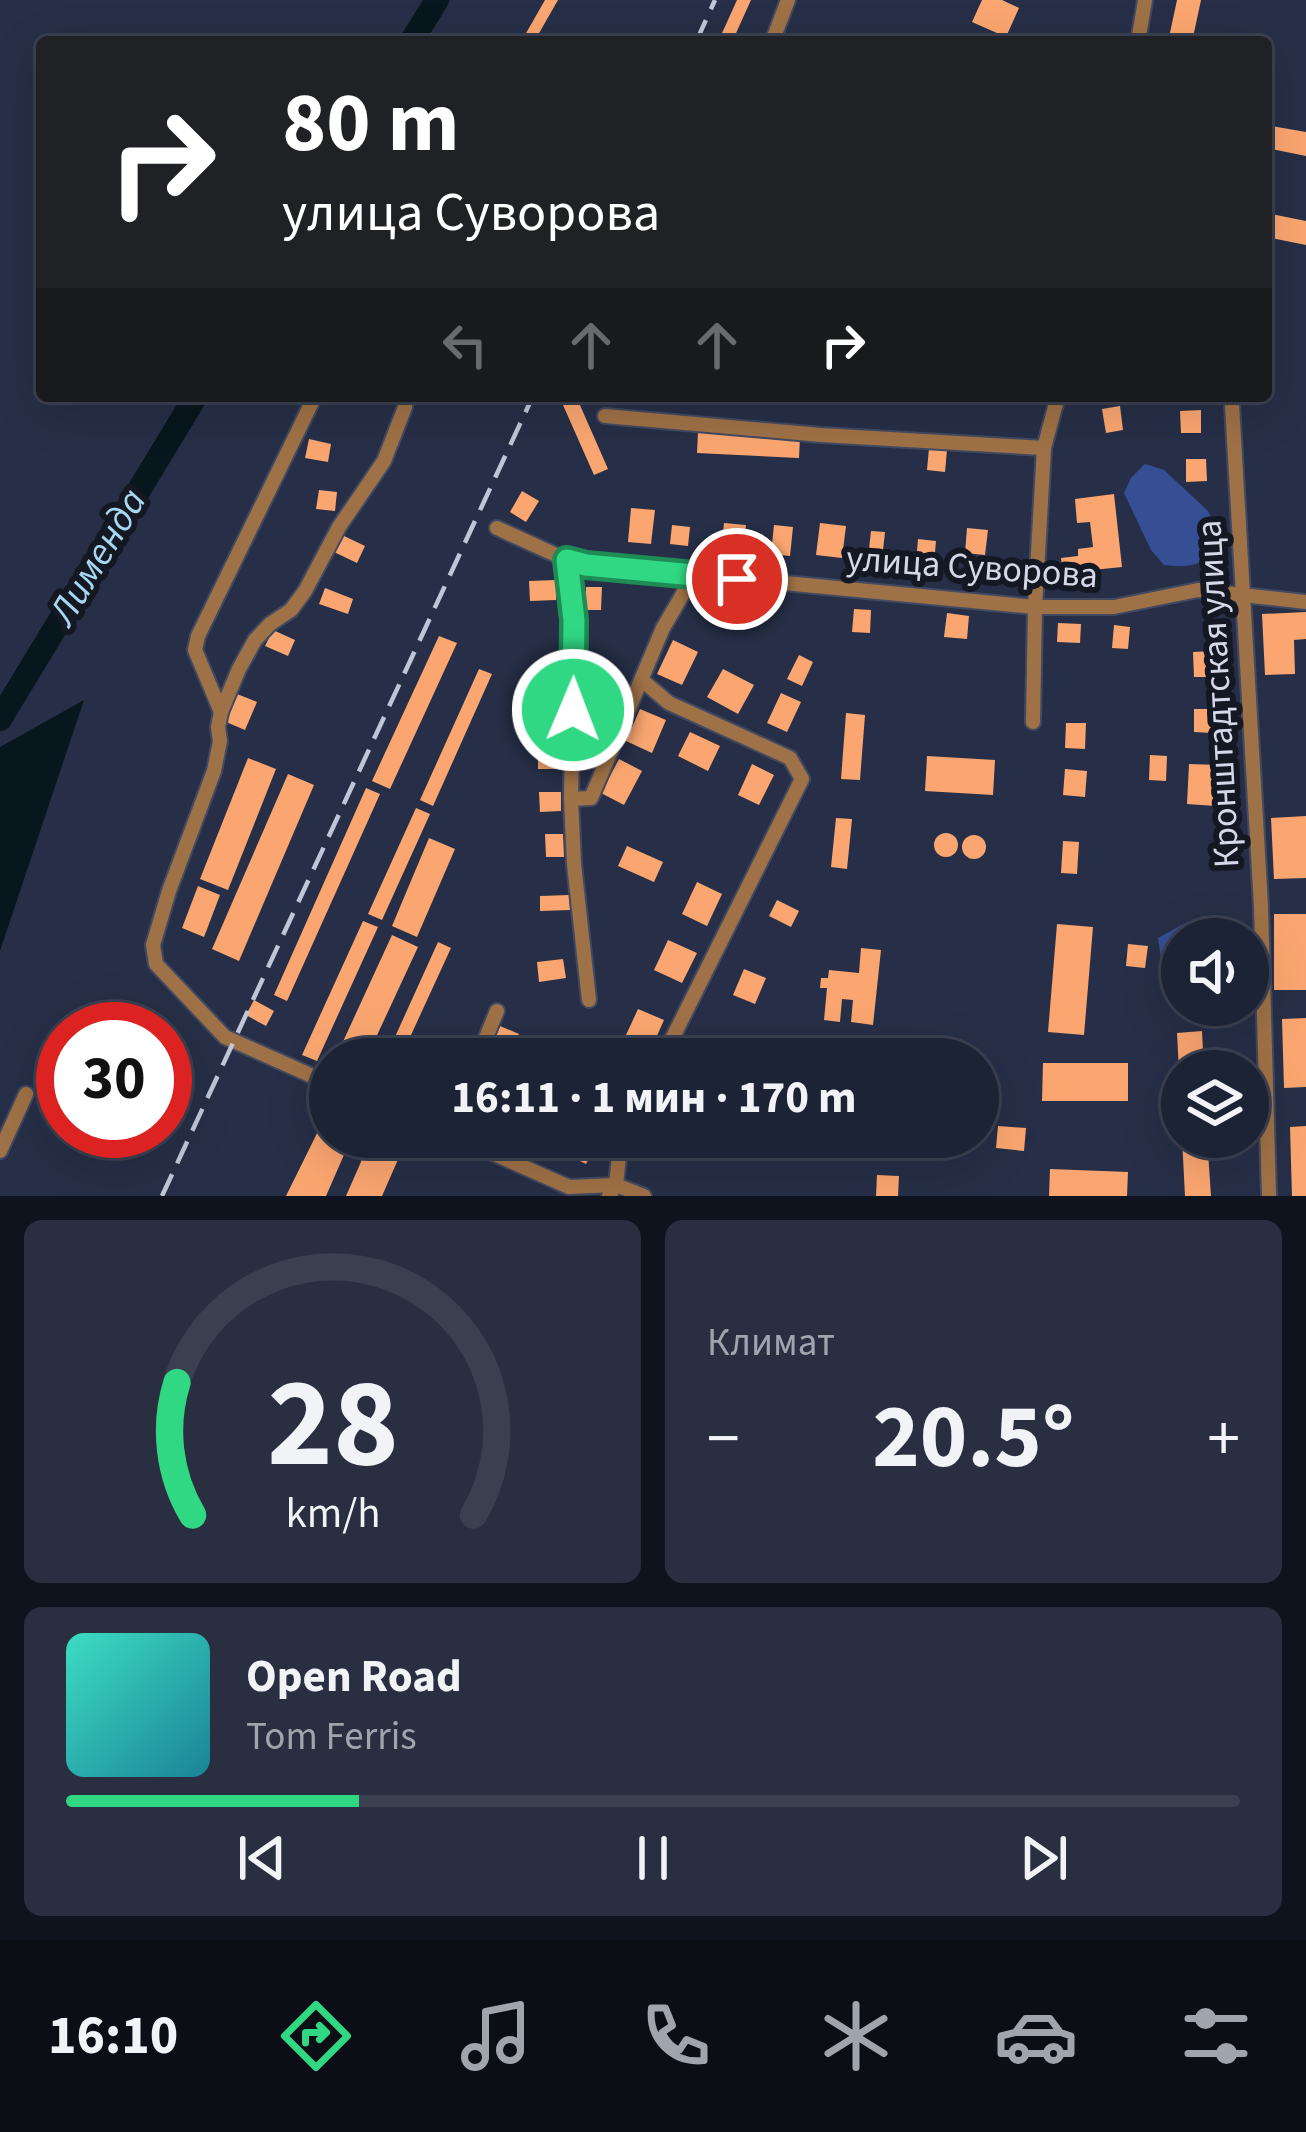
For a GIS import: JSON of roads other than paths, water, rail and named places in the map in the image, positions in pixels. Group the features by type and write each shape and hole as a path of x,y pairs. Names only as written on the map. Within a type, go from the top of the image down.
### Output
{"street":[{"path":"774,36 788,0"},
{"path":"1139,36 1145,0"},
{"path":"221,712 195,650 198,636 312,402"},
{"path":"309,1075 224,1037 156,964 153,945 214,771 221,712 239,669 255,640 305,592 339,526 384,461 405,402"},
{"path":"1033,722 1044,448 1056,402"},
{"name":"Кронштадтская улица","path":"1232,404 1261,906 1269,1196"},
{"path":"605,416 1044,448"},
{"name":"улица Суворова","path":"496,528 586,565 1035,607 1114,607 1198,590 1306,602"},
{"path":"567,560 574,620 574,864 590,1000"},
{"path":"572,799 591,798 664,628 694,575"},
{"path":"643,681 669,703 790,758 802,779 672,1038"},
{"path":"486,1038 497,1011"},
{"path":"0,1151 26,1094"},
{"path":"498,1158 566,1192 644,1196"},
{"path":"612,1191 618,1158"}],"waterway":[{"name":"Лименда","path":"415,36 437,0"},
{"name":"Лименда","path":"0,719 192,402"}],"railway":[{"path":"699,36 715,0"},
{"path":"162,1196 530,402"}]}
